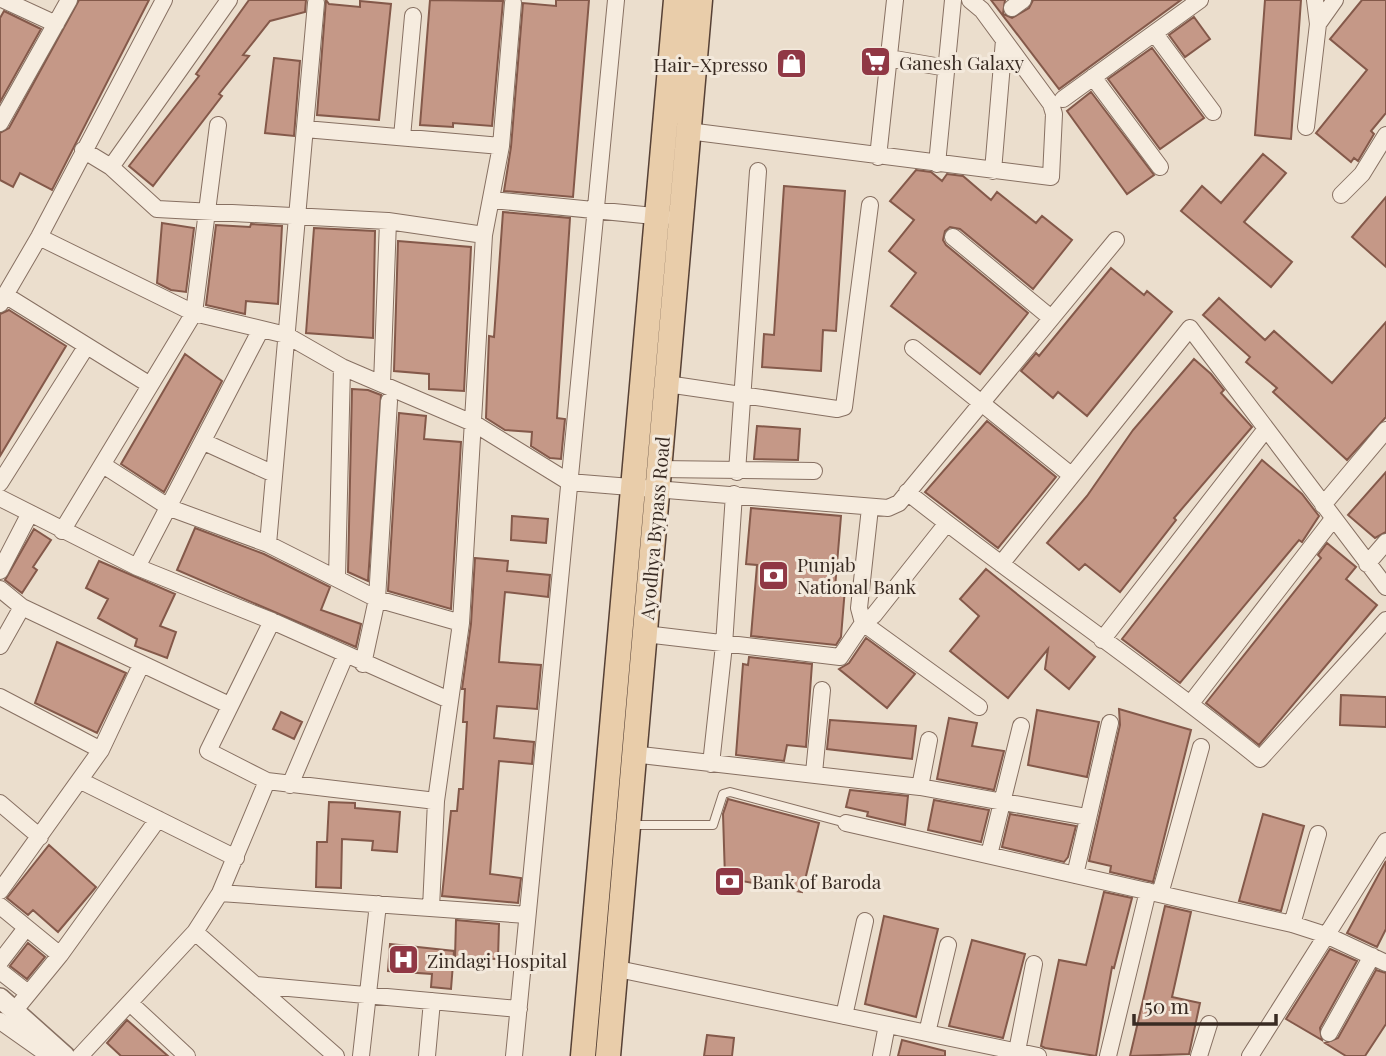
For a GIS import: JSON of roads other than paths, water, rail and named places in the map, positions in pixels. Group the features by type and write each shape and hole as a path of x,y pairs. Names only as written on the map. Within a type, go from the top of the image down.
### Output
{"main road":[{"name":"Ayodhya Bypass Road","path":"608,1056 613,968 645,635 649,481 667,384 676,0"},
{"name":"Ayodhya Bypass Road","path":"583,1056 649,481 669,217 688,131 700,0"}],"street":[{"path":"4,0 56,24"},
{"path":"0,123 69,0"},
{"path":"150,386 3,299 40,237 163,0"},
{"path":"111,167 229,0"},
{"path":"514,1056 616,0"},
{"path":"878,157 895,0"},
{"path":"937,164 953,0"},
{"path":"688,131 1051,177 1054,114 1051,104 982,9 970,0"},
{"path":"1063,99 1200,0"},
{"path":"1306,127 1318,24 1315,0"},
{"path":"1318,24 1335,0"},
{"path":"431,908 436,801 461,623 475,424 484,235 501,146 513,3"},
{"path":"268,544 316,4"},
{"path":"402,137 412,16"},
{"path":"1155,34 1213,112"},
{"path":"993,171 1004,40"},
{"path":"889,58 947,68"},
{"path":"1093,77 1160,167"},
{"path":"62,531 194,313 218,125"},
{"path":"305,129 501,146"},
{"path":"1341,195 1362,174 1386,135"},
{"path":"83,150 111,167 157,209 388,220 484,235"},
{"path":"737,471 758,171"},
{"path":"492,201 669,217"},
{"path":"667,384 837,409 844,407 870,205"},
{"path":"382,384 388,220"},
{"path":"40,237 194,313 260,331 286,335 342,367 475,424 569,482 649,481 737,471 814,471"},
{"path":"953,237 1051,318"},
{"path":"649,481 734,494 870,508 888,508 899,503 1116,240"},
{"path":"1001,564 1190,328 1386,587"},
{"path":"137,567 170,509 260,331"},
{"path":"0,483 86,347"},
{"path":"913,348 1071,475"},
{"path":"337,578 342,367"},
{"path":"363,664 377,599 388,401"},
{"path":"1102,640 1266,429"},
{"path":"1323,505 1386,430"},
{"path":"204,442 274,474"},
{"path":"103,464 170,509 268,544 377,599 461,623"},
{"path":"907,492 1102,640 1191,703 1260,759 1386,620"},
{"path":"710,764 724,645 734,494"},
{"path":"0,498 137,567 272,621 345,656 449,700"},
{"path":"870,508 859,608 863,623 979,707"},
{"path":"0,571 30,513"},
{"path":"1191,703 1333,519"},
{"path":"645,635 840,657 863,623 874,615 947,523"},
{"path":"1367,564 1386,542"},
{"path":"0,589 22,607 229,705"},
{"path":"0,646 22,607"},
{"path":"272,621 208,751 267,781 436,801"},
{"path":"290,785 345,656"},
{"path":"0,891 101,750 141,665"},
{"path":"814,774 822,690"},
{"path":"0,697 101,750"},
{"path":"1075,875 1110,723"},
{"path":"989,855 1021,726"},
{"path":"920,787 929,740"},
{"path":"1108,1056 1154,893 1201,747"},
{"path":"632,754 920,787 1087,817"},
{"path":"81,781 236,858"},
{"path":"80,1056 195,932 220,893 267,781"},
{"path":"0,803 40,837"},
{"path":"5,1010 28,993 60,956 158,819"},
{"path":"846,823 1292,925 1326,935 1381,958 1329,1033"},
{"path":"1292,925 1318,834"},
{"path":"1250,1056 1386,841"},
{"path":"220,893 527,915"},
{"path":"361,1056 378,904"},
{"path":"0,906 60,956"},
{"path":"844,1016 865,922"},
{"path":"0,962 26,928"},
{"path":"195,932 336,1056"},
{"path":"927,1034 948,945"},
{"path":"1017,1051 1034,964"},
{"path":"613,968 887,1025 988,1051 1017,1051 1038,1056"},
{"path":"0,971 28,993"},
{"path":"256,985 519,1009"},
{"path":"427,1056 432,1001"},
{"path":"130,1003 187,1056"},
{"path":"5,1010 44,1052 56,1056"},
{"path":"5,1010 65,1056"},
{"path":"1199,1056 1209,1024"},
{"path":"881,1056 887,1025"}],"lane":[{"path":"626,825 713,825 723,794 730,792 846,823"}],"place":[{"name":"Ganesh Galaxy","path":"876,62"},
{"name":"Hair-Xpresso","path":"791,64"},
{"name":"Punjab National Bank","path":"774,575"},
{"name":"Bank of Baroda","path":"729,881"},
{"name":"Zindagi Hospital","path":"404,960"}]}
